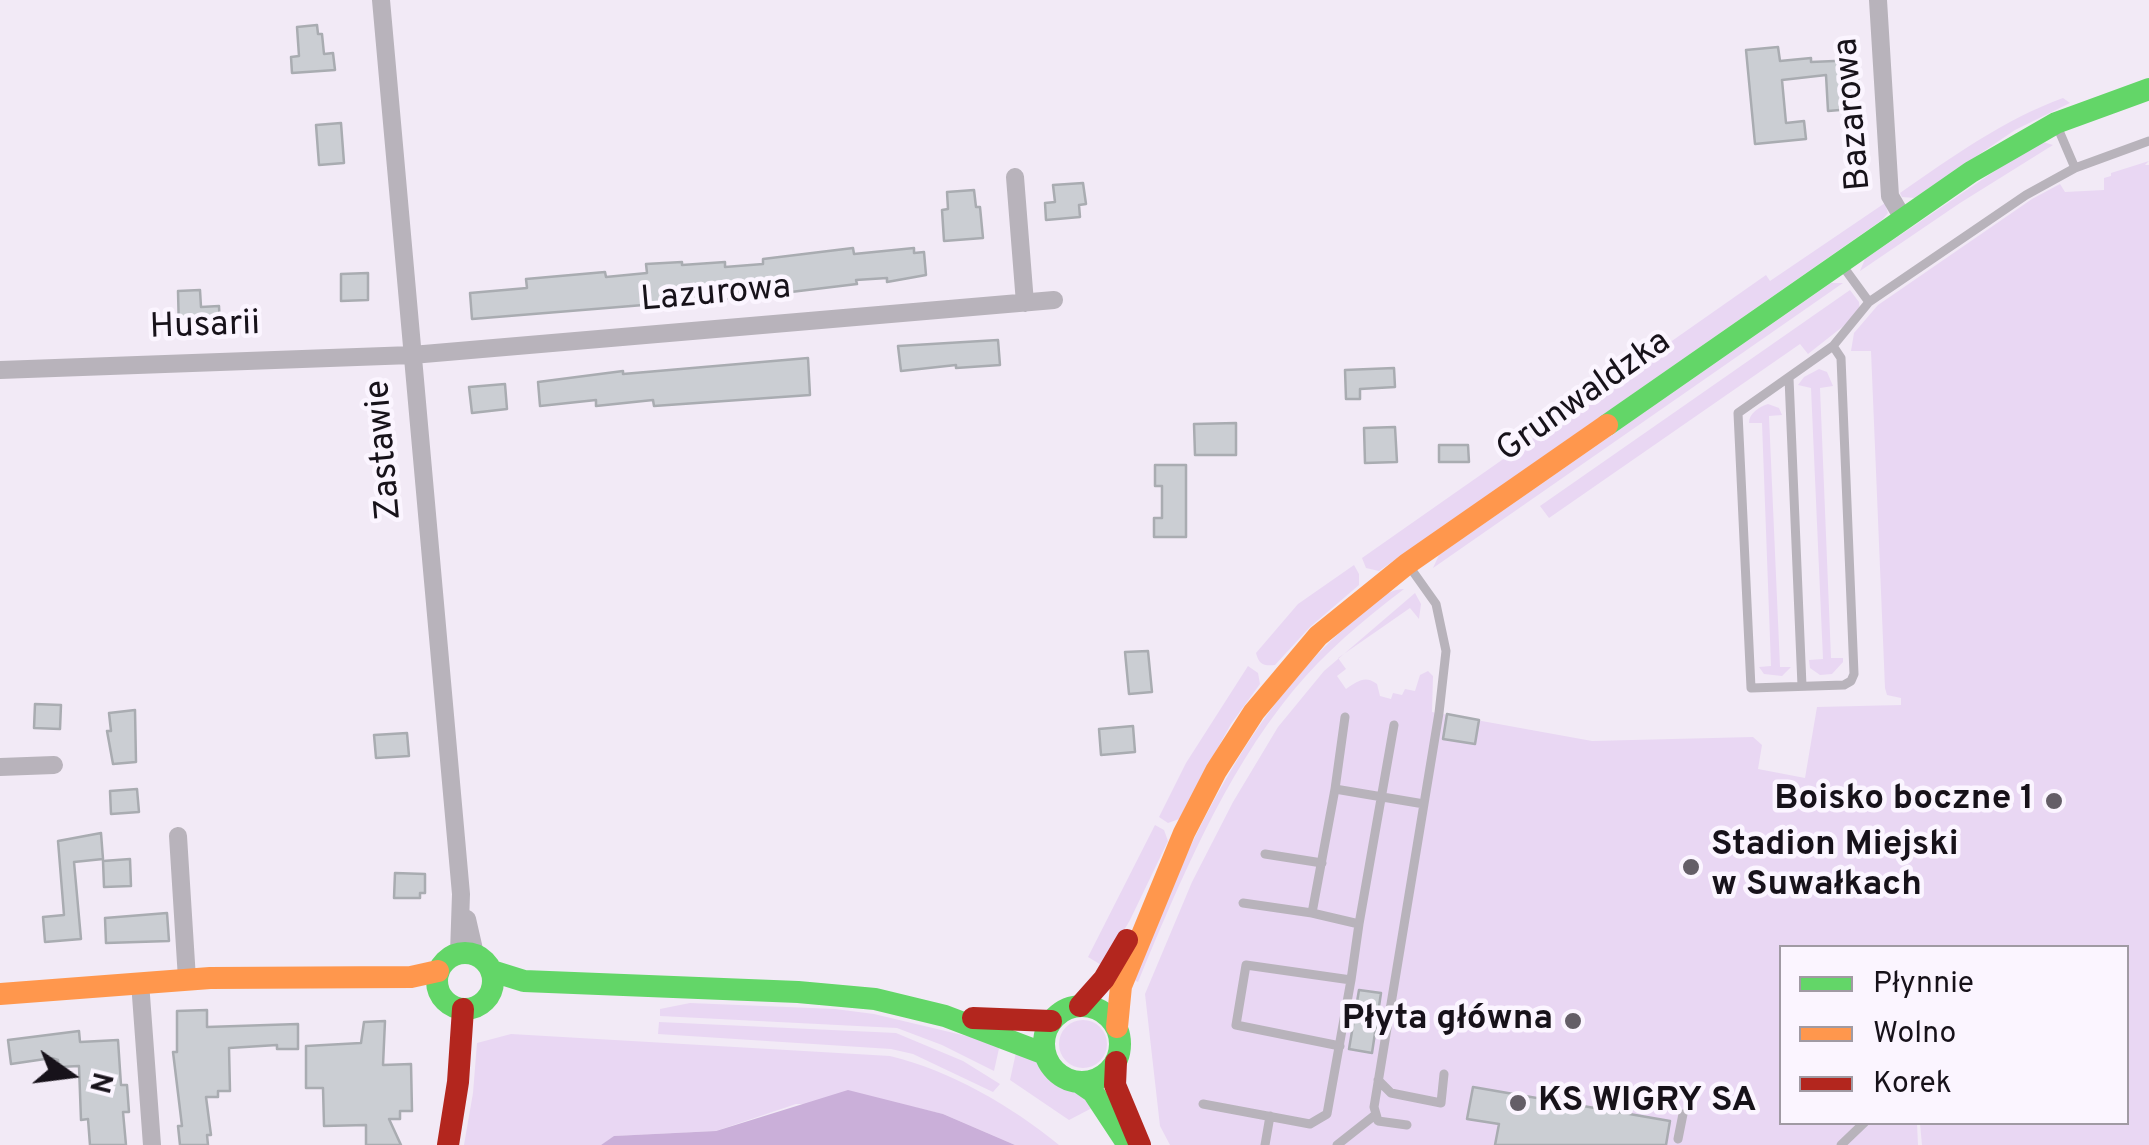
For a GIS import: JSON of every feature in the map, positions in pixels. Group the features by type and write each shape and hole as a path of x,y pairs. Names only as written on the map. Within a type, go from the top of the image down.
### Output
{"main road":[{"name":"Grunwaldzka","path":"1080,1006 1104,979 1164,876 1216,772 1254,712 1318,636 1407,564 2013,146 2056,123 2149,89"},
{"name":"Grunwaldzka","path":"1117,1027 1121,986 1164,876"},
{"path":"467,953 482,958 492,982 480,1005 468,1009 446,1002 438,981 446,960 467,953"},
{"path":"0,994 187,979 411,977 438,981"},
{"path":"492,982 875,999 945,1016 1045,1054"},
{"path":"1116,1062 1099,1079 1080,1082 1064,1078 1054,1071 1045,1054 1044,1037 1051,1022 1065,1009 1080,1006 1100,1010 1117,1027 1120,1051 1116,1084 1140,1145"},
{"path":"448,1145 468,1009"},
{"path":"945,1016 1051,1022"},
{"path":"1080,1082 1093,1092 1128,1145"}],"street":[{"name":"Zastawie","path":"382,0 467,953"},
{"name":"Bazarowa","path":"1878,0 1890,196 1904,220"},
{"path":"1015,176 1025,303"},
{"name":"Lazurowa","path":"412,355 1054,300"},
{"name":"Husarii","path":"0,370 412,355"},
{"path":"0,768 54,765"},
{"path":"178,836 187,979"},
{"path":"140,982 152,1145"}],"lane":[{"path":"2056,123 2076,168"},
{"path":"1833,346 1841,358 1854,674 1844,686 1750,688 1738,413 1833,346 1869,302 2026,195 2076,168 2149,141"},
{"path":"1841,263 1869,302"},
{"path":"1789,378 1802,686"},
{"path":"1407,564 1436,604 1446,651 1375,1115 1378,1120 1407,1125"},
{"path":"1312,913 1345,717"},
{"path":"1203,1104 1310,1124 1327,1114 1394,726"},
{"path":"1334,789 1424,804"},
{"path":"1264,854 1322,863"},
{"path":"1243,903 1359,924"},
{"path":"1340,1046 1236,1025 1246,965 1351,980"},
{"path":"1378,1080 1391,1093 1441,1102 1444,1074"},
{"path":"1678,1139 1682,1114"},
{"path":"1337,1145 1375,1115"},
{"path":"1266,1145 1270,1116"},
{"path":"1840,1145 1862,1125"}],"shaded area":[{"path":"2063,98 2070,103 2015,130 1915,198 1902,197 1900,193 1978,140"},
{"path":"2043,142 2053,145 1860,271 1865,259"},
{"name":"Stadion Miejski w Suwałkach","path":"2149,161 2145,165 2149,165 2149,1145 1922,1145 1920,1125 2129,1125 2129,945 1779,945 1779,1125 1917,1125 1918,1145 1170,1145 1160,1126 1145,994 1192,882 1233,802 1278,727 1338,659 1346,669 1337,676 1346,689 1369,680 1377,684 1380,696 1391,699 1393,693 1402,695 1405,689 1415,691 1420,675 1428,671 1433,676 1432,712 1592,741 1753,737 1762,745 1758,769 1805,778 1817,707 1901,705 1901,698 1887,695 1885,688 1871,351 1851,351 1854,333 1878,305 2032,199 2060,184 2065,192 2104,190 2104,178 2111,173"},
{"path":"1885,203 1888,213 1882,220 1379,571 1366,568 1362,558 1766,275 1770,281"},
{"path":"1831,283 1843,283 1433,568 1439,555"},
{"path":"1850,290 1859,302 1860,313 1808,354 1800,344 1549,518 1540,506"},
{"path":"1819,369 1827,372 1833,386 1820,388 1831,658 1843,658 1832,674 1820,675 1810,668 1809,660 1823,659 1811,388 1798,385"},
{"path":"1768,404 1779,408 1782,415 1769,416 1780,667 1791,667 1782,676 1764,674 1759,667 1771,666 1762,423 1749,423 1755,411"},
{"path":"1354,565 1359,585 1310,627 1275,665 1260,662 1256,653 1298,604"},
{"path":"1404,589 1331,650 1267,725 1204,832 1138,982 1132,979 1198,831 1252,737 1319,653 1380,598"},
{"path":"1415,593 1421,604 1419,619 1410,608 1344,654"},
{"path":"1248,666 1258,673 1260,684 1231,724 1179,819 1168,823 1159,817 1186,763"},
{"path":"1155,825 1164,830 1168,841 1103,966 1088,957"},
{"path":"690,1003 874,1014 1000,1044 994,1071 897,1028 660,1016 660,1009"},
{"path":"1083,1020 1100,1027 1107,1044 1100,1061 1083,1068 1066,1061 1059,1044 1066,1027"},
{"path":"659,1022 896,1033 963,1061 1000,1084 993,1092 913,1054 891,1049 658,1034"},
{"path":"511,1034 890,1056 979,1091 1059,1145 1015,1145 943,1114 896,1103 796,1104 716,1131 615,1136 601,1145 464,1145 477,1043"},
{"path":"1017,1048 1035,1058 1049,1078 1094,1107 1069,1120 1010,1080"},
{"path":"848,1090 943,1114 1015,1145 601,1145 614,1136 716,1131"}],"building":[{"path":"317,25 324,54 333,53 335,70 292,73 291,57 299,56 297,27"},
{"path":"1778,47 1780,61 1858,60 1858,84 1851,84 1852,109 1828,111 1826,75 1782,80 1786,123 1804,121 1806,139 1755,144 1746,50"},
{"path":"341,123 344,163 319,165 316,125"},
{"path":"1083,183 1086,204 1079,205 1080,217 1046,220 1045,203 1055,202 1053,185"},
{"path":"974,190 983,238 944,241 942,210 948,209 947,192"},
{"path":"853,248 854,254 914,248 914,253 924,252 926,275 887,282 887,278 856,280 857,284 766,295 472,319 470,293 527,288 526,279 605,272 606,277 647,273 646,264 763,264 763,259"},
{"path":"368,273 368,300 341,301 341,274"},
{"path":"200,290 201,307 219,306 220,329 179,331 178,291"},
{"path":"998,340 1000,365 901,371 898,346"},
{"path":"808,358 810,395 654,406 653,400 596,406 596,400 540,406 538,382 623,371"},
{"path":"1394,368 1395,387 1360,389 1360,399 1346,399 1345,370"},
{"path":"505,384 507,409 472,413 469,387"},
{"path":"1236,423 1236,455 1195,455 1194,424"},
{"path":"1395,427 1397,462 1365,463 1364,428"},
{"path":"1439,445 1468,445 1469,462 1439,462"},
{"path":"1155,465 1186,465 1186,537 1154,537 1154,518 1162,518 1162,486 1155,486"},
{"path":"1148,651 1152,692 1129,694 1125,652"},
{"path":"35,704 61,705 60,729 34,728"},
{"path":"135,710 136,762 113,764 107,731 111,731 109,713"},
{"path":"1447,714 1479,720 1475,744 1443,739"},
{"path":"1133,726 1135,752 1101,755 1099,729"},
{"path":"407,733 409,756 376,758 374,735"},
{"path":"137,789 139,812 111,814 110,791"},
{"path":"101,833 103,859 74,862 81,939 45,942 43,917 64,915 58,841"},
{"path":"130,859 131,886 104,887 103,861"},
{"path":"395,873 425,874 425,893 420,893 420,898 394,898"},
{"path":"167,913 169,941 106,943 105,918"},
{"path":"1359,990 1381,993 1372,1053 1349,1049"},
{"path":"207,1010 207,1027 298,1024 298,1049 277,1049 277,1045 229,1048 230,1091 206,1097 211,1135 207,1135 208,1145 180,1145 178,1126 182,1126 173,1052 177,1052 177,1011"},
{"path":"385,1021 383,1065 411,1064 412,1111 400,1111 400,1119 389,1119 401,1145 366,1145 366,1125 324,1126 323,1088 306,1088 306,1046 361,1043 364,1022"},
{"path":"79,1031 80,1042 118,1040 121,1085 127,1085 129,1112 123,1112 126,1145 90,1145 88,1119 81,1120 79,1066 59,1067 58,1060 52,1058 11,1064 8,1040"},
{"name":"KS WIGRY SA","path":"1473,1087 1670,1121 1666,1145 1495,1145 1499,1124 1467,1119"}],"traffic: fast":[{"path":"1607,425 1971,172 2056,123 2149,89"},
{"path":"465,953 485,961 493,981 485,1001 465,1009 445,1001 437,981 445,961 465,953"},
{"path":"492,971 524,981 798,992 875,999 945,1016 1045,1054"},
{"path":"1082,1006 1097,1008 1109,1017 1118,1029 1120,1044 1118,1059 1109,1071 1097,1080 1082,1082 1067,1080 1055,1071 1046,1059 1044,1044 1046,1029 1055,1017 1067,1008 1082,1006"},
{"path":"1080,1083 1093,1092 1128,1145"}],"traffic: slow":[{"path":"1117,1027 1121,986 1184,833 1216,771 1254,712 1318,636 1407,564 1607,425"},
{"path":"0,994 210,978 411,977 438,971"}],"traffic: jam":[{"path":"1080,1006 1104,979 1127,940"},
{"path":"448,1145 458,1082 463,1009"},
{"path":"973,1018 1051,1021"},
{"path":"1116,1062 1115,1085 1140,1145"}],"place":[{"name":"Boisko boczne 1","path":"2054,801"},
{"name":"Stadion Miejski w Suwałkach","path":"1691,867"},
{"name":"Płyta główna","path":"1573,1021"},
{"name":"KS WIGRY SA","path":"1518,1103"}]}
